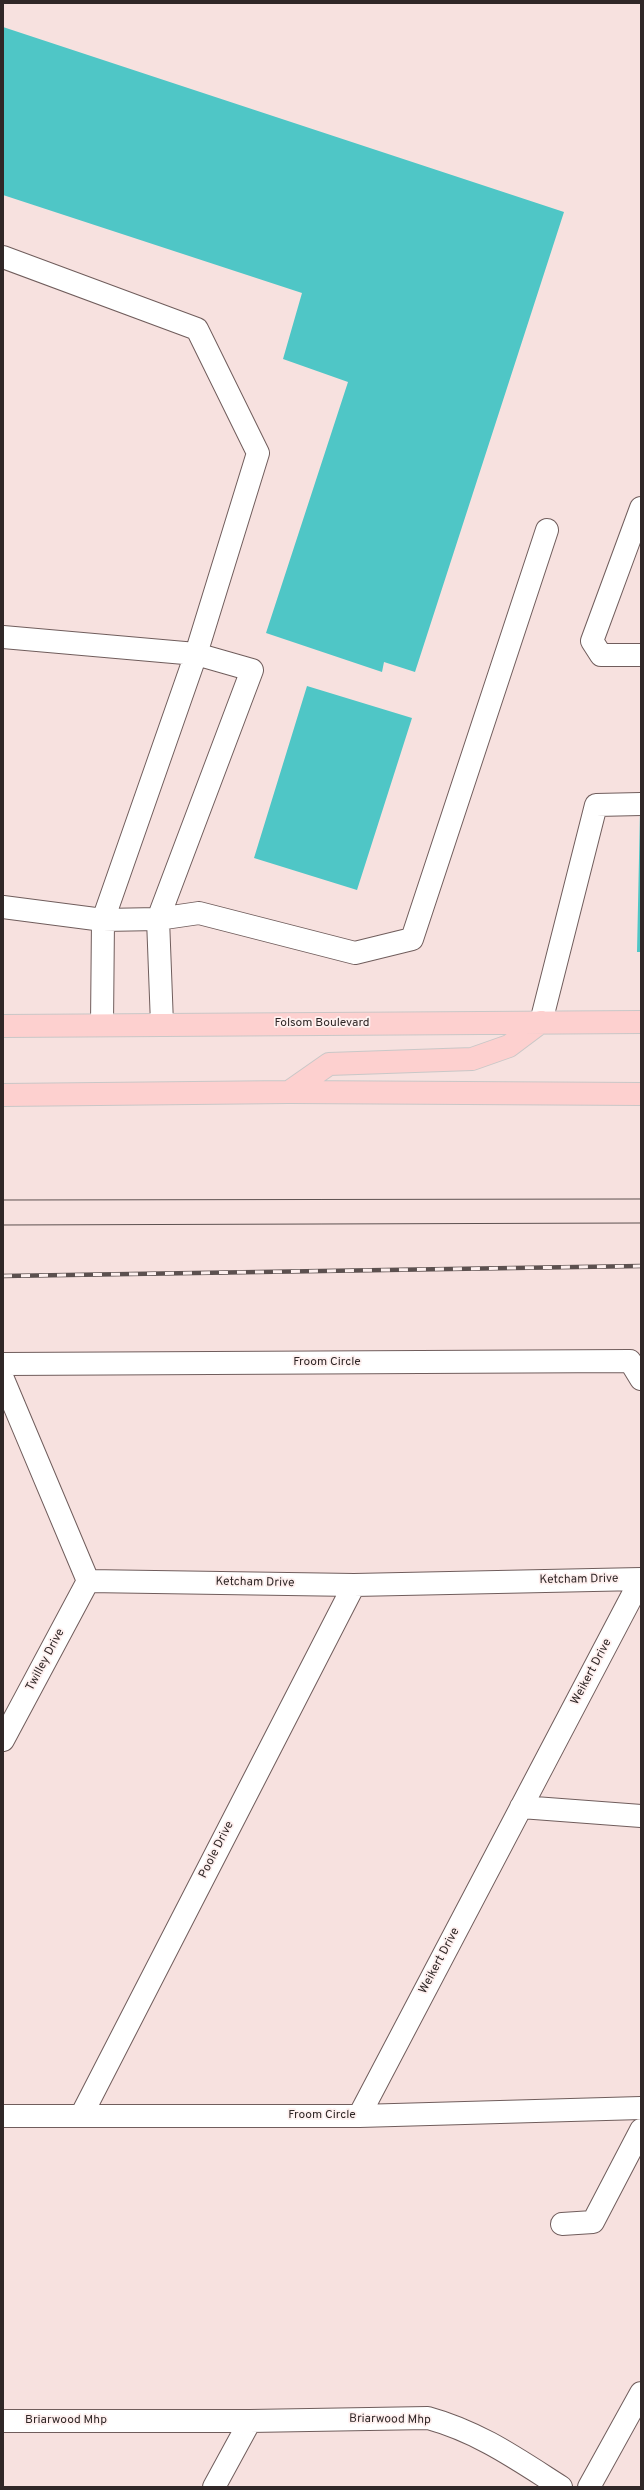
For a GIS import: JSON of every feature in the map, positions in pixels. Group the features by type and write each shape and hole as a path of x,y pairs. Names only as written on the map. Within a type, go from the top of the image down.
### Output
{"main road":[{"path":"289,1092 329,1064 472,1059 509,1046 541,1022"},
{"name":"Folsom Boulevard","path":"3,1026 102,1024 641,1022"},
{"path":"3,1095 289,1092 641,1094"}],"street":[{"path":"3,257 197,329 258,453 196,654 103,920 102,1024"},
{"path":"641,508 592,641 601,655 641,655"},
{"path":"3,907 103,920 158,919 199,913 355,953 412,939 547,530"},
{"path":"3,638 196,654 252,670 158,919 162,1024"},
{"path":"541,1022 596,805 641,804"},
{"name":"Froom Circle","path":"3,1364 630,1362 641,1378"},
{"path":"3,1379 88,1581"},
{"name":"Ketcham Drive","path":"88,1581 354,1585 641,1579"},
{"name":"Weikert Drive","path":"359,2116 641,1579"},
{"name":"Twilley Drive","path":"3,1740 88,1581"},
{"name":"Poole Drive","path":"81,2116 354,1585"},
{"path":"521,1807 641,1816"},
{"name":"Froom Circle","path":"3,2116 359,2116 641,2108"},
{"path":"562,2224 593,2222 641,2130"},
{"path":"589,2487 641,2393"},
{"name":"Briarwood Mhp","path":"3,2421 250,2421 428,2418 457,2426 484,2438 561,2487"},
{"path":"214,2487 250,2421"}],"building":[{"path":"3,27 564,212 415,672 384,662 382,672 266,633 348,382 283,359 302,293 3,195"},
{"path":"307,686 412,718 357,890 254,858"},
{"path":"640,811 641,952 637,952"}],"tram line":[{"path":"3,1200 641,1199"},
{"path":"3,1225 641,1223"}],"railway":[{"path":"3,1276 641,1266"}]}
